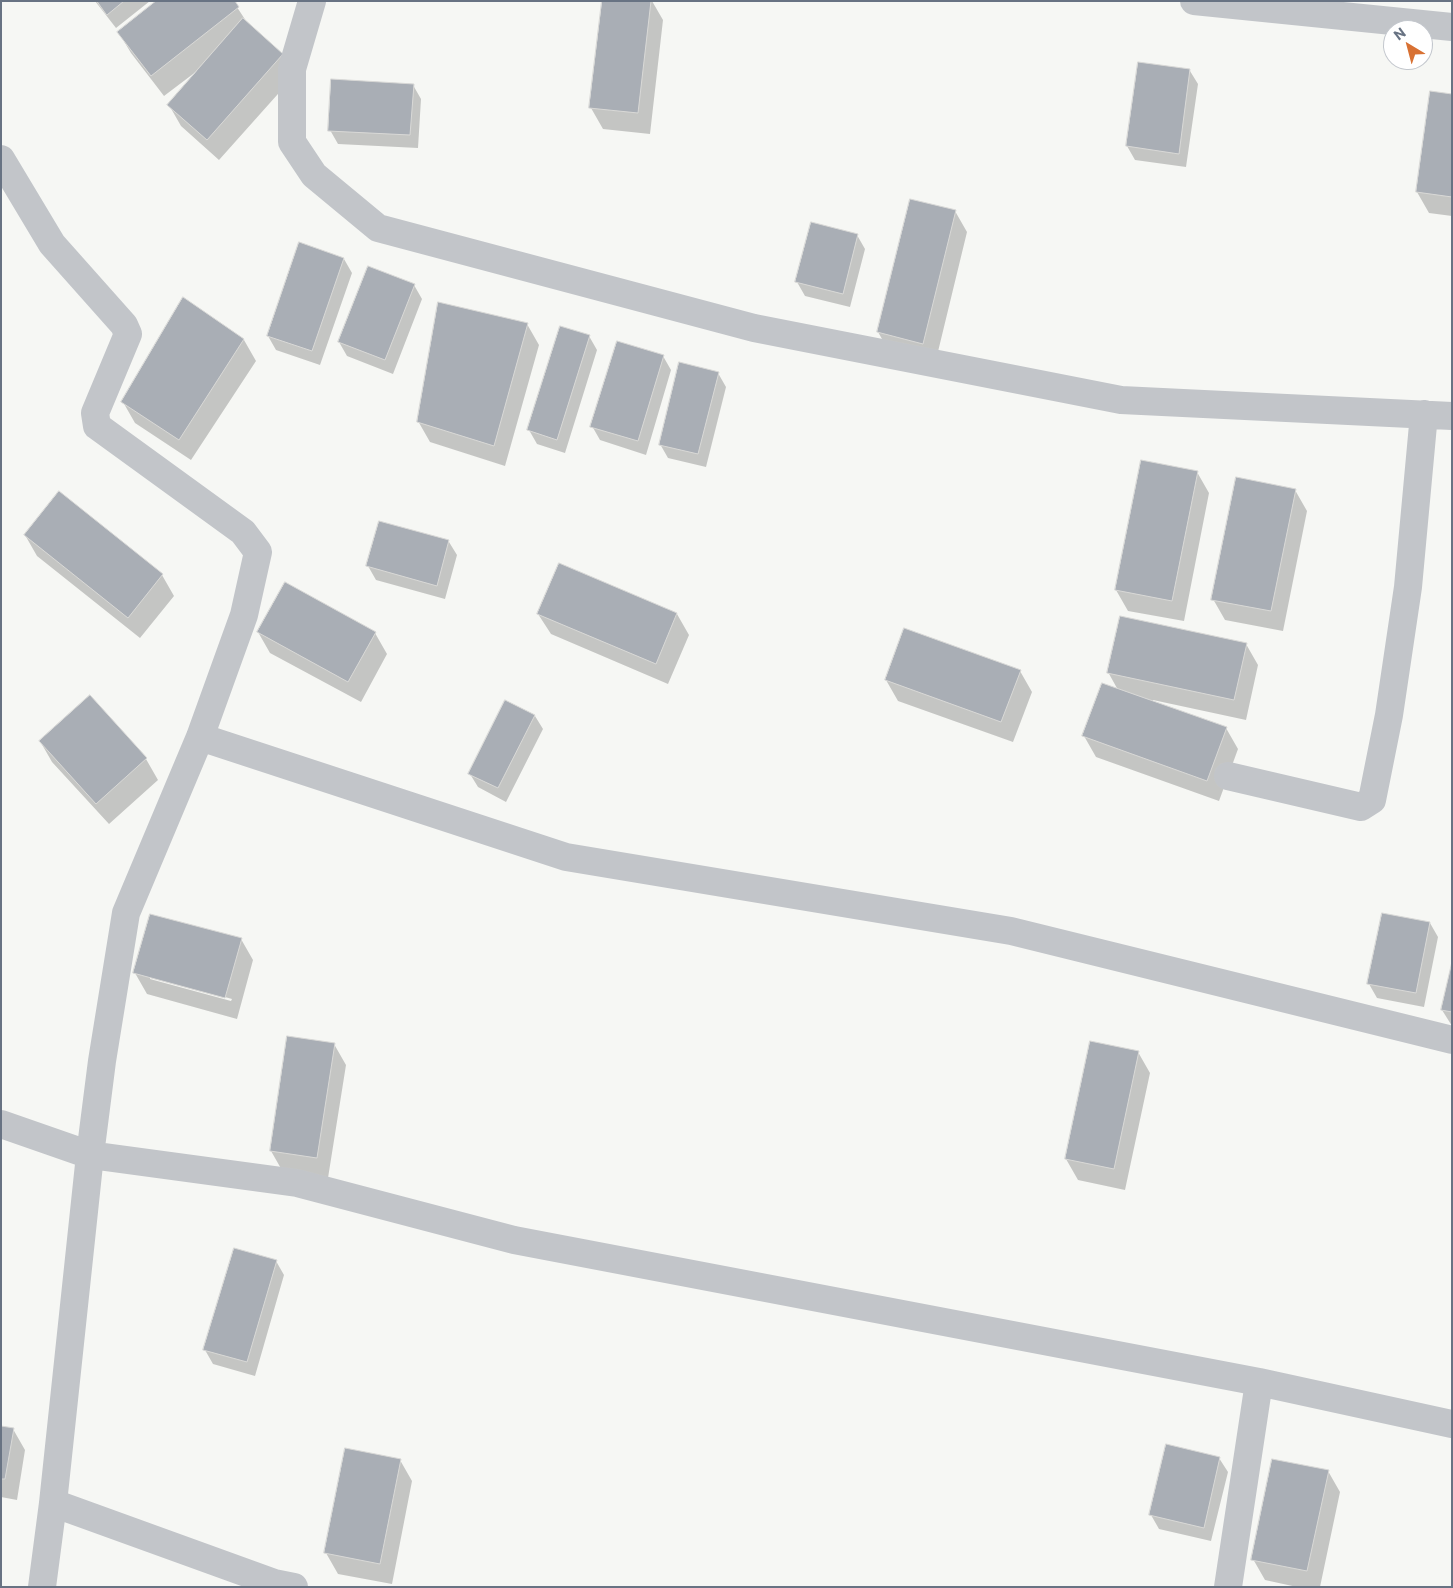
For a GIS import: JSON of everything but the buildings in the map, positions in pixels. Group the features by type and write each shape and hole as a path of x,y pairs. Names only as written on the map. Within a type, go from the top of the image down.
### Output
{"street":[{"path":"312,1 292,69 292,142 314,175 378,228 754,328 1121,400 1452,416"},
{"path":"1194,1 1452,27"},
{"path":"1,159 52,244 124,325 128,334 95,413 97,426 243,532 258,552 244,615 200,737 126,913 102,1061 90,1155 53,1504 42,1587"},
{"path":"1228,776 1361,808 1372,800 1389,715 1408,587 1424,414"},
{"path":"200,737 566,857 1011,931 1452,1040"},
{"path":"1,1124 90,1155 297,1183 514,1240 1259,1382 1452,1424"},
{"path":"1228,1587 1259,1382"},
{"path":"53,1504 274,1583 294,1587"}]}
